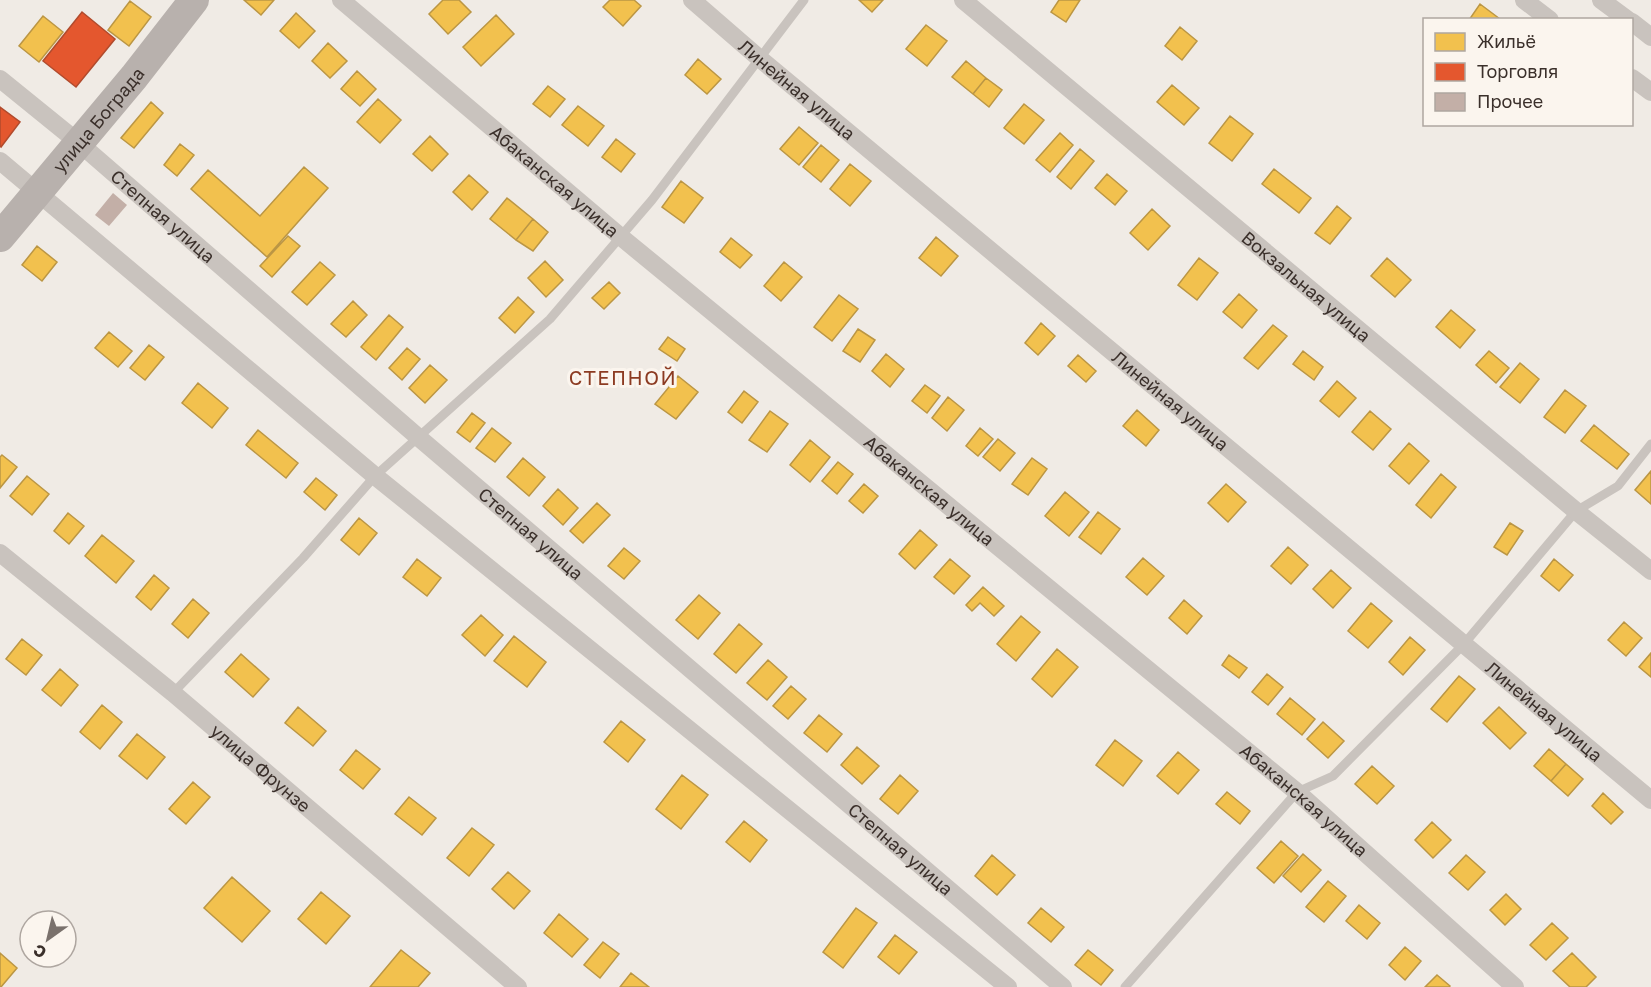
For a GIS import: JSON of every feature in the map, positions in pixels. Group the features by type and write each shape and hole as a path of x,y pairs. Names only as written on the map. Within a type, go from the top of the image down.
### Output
{"main road":[{"name":"улица Бограда","path":"0,237 194,0"}],"street":[{"name":"Абаканская улица","path":"341,0 621,237 1297,792 1515,987"},
{"name":"Линейная улица","path":"692,0 1651,800"},
{"name":"Вокзальная улица","path":"963,0 1651,571"},
{"path":"1524,0 1547,18"},
{"path":"1601,0 1625,18"},
{"path":"1633,23 1651,37"},
{"name":"Степная улица","path":"0,79 79,143 418,437 1063,987"},
{"path":"1633,79 1651,93"},
{"path":"0,160 375,476 1008,987"},
{"name":"улица Фрунзе","path":"0,553 173,693 518,987"}],"lane":[{"path":"173,693 303,558 375,476 550,319 652,200 804,0"},
{"path":"1125,987 1297,792 1333,776 1464,644 1576,511 1618,486 1651,444"}],"building: Жильё":[{"path":"244,0 274,0 261,15"},
{"path":"443,0 459,0 471,12 448,34 429,14"},
{"path":"610,0 634,0 641,6 623,26 603,7"},
{"path":"859,0 883,0 872,12"},
{"path":"1059,0 1080,0 1066,22 1051,12"},
{"path":"130,1 151,17 129,46 108,30"},
{"path":"1480,4 1499,18 1470,18"},
{"path":"296,13 315,31 299,48 280,31"},
{"path":"496,15 514,34 481,66 463,47"},
{"path":"43,16 63,32 39,62 19,46"},
{"path":"926,25 947,41 927,66 906,49"},
{"path":"1180,27 1197,41 1182,60 1165,46"},
{"path":"328,43 347,61 330,78 312,61"},
{"path":"698,59 721,79 707,94 685,75"},
{"path":"966,61 986,78 973,94 952,77"},
{"path":"357,71 376,89 360,106 341,89"},
{"path":"986,78 1002,90 989,107 973,94"},
{"path":"1172,85 1199,108 1184,125 1157,102"},
{"path":"548,86 565,99 550,117 533,104"},
{"path":"378,99 401,120 380,143 357,122"},
{"path":"151,102 163,113 134,148 121,138"},
{"path":"1024,104 1044,120 1024,144 1004,128"},
{"path":"578,106 604,126 588,146 562,125"},
{"path":"1230,116 1253,134 1232,161 1209,143"},
{"path":"799,127 818,143 799,165 780,149"},
{"path":"1060,133 1073,145 1050,172 1036,160"},
{"path":"430,136 448,154 432,171 413,154"},
{"path":"616,139 635,154 621,172 602,157"},
{"path":"180,144 194,155 177,176 164,165"},
{"path":"821,145 839,160 821,182 803,167"},
{"path":"1080,149 1094,161 1071,189 1057,177"},
{"path":"850,164 871,181 850,206 830,189"},
{"path":"304,167 328,188 267,257 191,189 208,170 260,216"},
{"path":"1274,169 1311,198 1299,213 1262,184"},
{"path":"1107,174 1127,191 1115,205 1095,188"},
{"path":"469,175 488,192 472,210 453,192"},
{"path":"681,181 703,198 684,223 662,207"},
{"path":"507,198 533,219 516,240 490,219"},
{"path":"1337,206 1351,218 1330,244 1315,233"},
{"path":"1152,209 1170,226 1148,250 1130,233"},
{"path":"533,219 548,232 533,251 516,240"},
{"path":"288,236 300,246 272,277 260,266"},
{"path":"936,237 958,256 941,276 919,258"},
{"path":"731,238 752,255 740,268 720,252"},
{"path":"37,246 57,262 42,281 22,265"},
{"path":"1199,258 1218,273 1197,300 1178,285"},
{"path":"1387,258 1411,280 1395,297 1371,276"},
{"path":"545,261 563,280 546,297 528,278"},
{"path":"320,262 335,275 307,305 292,292"},
{"path":"784,262 802,277 781,301 764,286"},
{"path":"609,282 620,293 604,309 592,298"},
{"path":"1239,294 1257,310 1242,328 1223,312"},
{"path":"839,295 858,309 832,341 814,327"},
{"path":"518,297 534,312 515,333 499,318"},
{"path":"353,301 367,315 346,337 331,324"},
{"path":"1451,310 1475,330 1460,348 1436,327"},
{"path":"389,315 403,327 376,360 361,347"},
{"path":"1041,323 1055,336 1038,355 1025,343"},
{"path":"1273,325 1287,336 1258,369 1244,358"},
{"path":"858,329 875,340 860,362 843,351"},
{"path":"109,332 132,351 118,367 95,348"},
{"path":"668,337 685,349 677,361 659,349"},
{"path":"149,345 164,357 145,380 130,368"},
{"path":"407,348 420,359 402,380 389,368"},
{"path":"1303,351 1323,367 1314,380 1293,364"},
{"path":"1489,351 1509,368 1496,383 1476,365"},
{"path":"886,354 904,369 890,387 872,371"},
{"path":"1078,355 1096,371 1086,382 1068,366"},
{"path":"1520,363 1539,379 1520,403 1500,387"},
{"path":"430,365 447,380 425,403 409,388"},
{"path":"678,376 698,392 676,419 655,404"},
{"path":"1337,381 1356,398 1339,417 1320,401"},
{"path":"198,383 228,408 212,428 182,403"},
{"path":"925,385 940,396 927,413 912,401"},
{"path":"1565,390 1586,406 1565,433 1544,417"},
{"path":"744,391 758,402 742,423 728,412"},
{"path":"948,397 964,410 947,431 932,418"},
{"path":"1137,410 1159,430 1146,446 1123,426"},
{"path":"770,411 788,424 767,452 749,440"},
{"path":"1370,411 1391,429 1373,450 1352,432"},
{"path":"472,413 485,423 470,442 457,432"},
{"path":"1594,425 1629,454 1617,469 1581,441"},
{"path":"492,428 511,443 495,462 476,448"},
{"path":"980,428 993,439 978,456 966,446"},
{"path":"258,430 298,463 286,478 246,445"},
{"path":"998,439 1015,453 1000,471 983,457"},
{"path":"810,440 830,457 810,482 790,465"},
{"path":"1409,443 1429,461 1409,484 1389,466"},
{"path":"2,455 17,467 0,488 0,457"},
{"path":"523,458 545,477 529,496 507,477"},
{"path":"1032,458 1047,469 1028,495 1012,484"},
{"path":"838,462 853,474 837,494 822,481"},
{"path":"1651,471 1651,504 1635,490"},
{"path":"1441,474 1456,487 1431,518 1416,505"},
{"path":"27,476 49,494 32,515 10,496"},
{"path":"316,478 337,495 325,510 304,492"},
{"path":"864,484 878,496 863,513 849,501"},
{"path":"1226,484 1246,502 1228,522 1208,503"},
{"path":"558,489 578,508 563,525 543,506"},
{"path":"1065,492 1089,512 1069,536 1045,516"},
{"path":"597,503 610,515 583,543 570,531"},
{"path":"1098,512 1120,529 1101,554 1079,537"},
{"path":"68,513 84,526 69,544 54,531"},
{"path":"359,518 377,533 359,555 341,540"},
{"path":"1510,523 1523,531 1507,555 1494,547"},
{"path":"920,530 937,545 915,569 899,554"},
{"path":"102,535 134,561 116,583 85,556"},
{"path":"1288,547 1308,565 1291,584 1271,566"},
{"path":"624,548 640,561 624,579 608,566"},
{"path":"1143,558 1164,576 1147,595 1126,577"},
{"path":"417,559 441,578 427,596 403,577"},
{"path":"950,559 970,576 954,594 934,577"},
{"path":"1554,559 1573,575 1559,591 1541,576"},
{"path":"1331,570 1351,588 1333,608 1313,589"},
{"path":"154,575 169,588 151,610 136,597"},
{"path":"983,587 1004,606 994,616 980,603 972,611 966,605"},
{"path":"699,595 720,613 698,639 676,620"},
{"path":"193,599 209,613 188,638 172,624"},
{"path":"1184,600 1202,616 1187,634 1169,618"},
{"path":"1371,603 1392,621 1368,648 1348,631"},
{"path":"481,615 503,635 485,656 462,635"},
{"path":"1021,616 1040,632 1016,661 997,644"},
{"path":"1624,622 1642,638 1626,656 1608,640"},
{"path":"739,624 762,644 736,673 714,654"},
{"path":"514,636 546,662 527,687 494,661"},
{"path":"1410,637 1425,650 1403,675 1389,662"},
{"path":"22,639 42,655 26,675 6,659"},
{"path":"1057,649 1078,667 1052,697 1032,679"},
{"path":"1651,653 1651,677 1639,667"},
{"path":"241,654 269,679 253,697 225,672"},
{"path":"1229,655 1247,668 1239,678 1222,665"},
{"path":"768,660 787,677 767,700 747,683"},
{"path":"60,669 78,685 61,706 42,690"},
{"path":"1267,674 1283,687 1268,705 1252,692"},
{"path":"1459,676 1475,689 1447,722 1431,709"},
{"path":"791,686 806,699 788,719 773,706"},
{"path":"1290,698 1315,719 1302,735 1277,714"},
{"path":"102,705 122,722 100,749 80,732"},
{"path":"298,707 326,731 313,746 285,723"},
{"path":"1499,707 1526,733 1510,749 1483,723"},
{"path":"819,715 842,734 827,752 804,733"},
{"path":"621,721 645,740 628,762 604,742"},
{"path":"1323,722 1344,741 1328,758 1307,739"},
{"path":"137,734 165,757 147,779 119,756"},
{"path":"1115,740 1142,761 1123,786 1096,765"},
{"path":"857,747 879,766 862,784 841,765"},
{"path":"1549,749 1566,764 1551,781 1534,766"},
{"path":"356,750 380,769 363,789 340,770"},
{"path":"1178,752 1199,770 1178,794 1157,776"},
{"path":"1566,764 1583,779 1568,796 1551,781"},
{"path":"1372,766 1394,786 1377,804 1355,784"},
{"path":"682,775 708,795 681,829 656,809"},
{"path":"900,775 918,791 898,814 880,799"},
{"path":"193,782 210,797 186,824 169,809"},
{"path":"1227,792 1250,811 1240,824 1216,804"},
{"path":"1603,793 1623,812 1611,824 1592,806"},
{"path":"409,797 436,818 422,835 395,814"},
{"path":"744,821 767,840 750,862 726,842"},
{"path":"1432,822 1451,840 1433,858 1415,840"},
{"path":"472,828 494,845 469,876 447,858"},
{"path":"1281,841 1298,856 1274,883 1257,868"},
{"path":"1303,854 1321,870 1301,892 1283,876"},
{"path":"992,855 1015,875 997,895 975,876"},
{"path":"1466,855 1485,872 1468,890 1449,873"},
{"path":"508,872 530,891 514,909 492,889"},
{"path":"232,877 270,911 242,942 204,908"},
{"path":"1328,881 1346,896 1324,922 1306,907"},
{"path":"321,892 350,916 326,944 298,919"},
{"path":"1506,894 1521,909 1505,925 1490,910"},
{"path":"1359,905 1380,923 1367,939 1346,921"},
{"path":"856,908 877,923 843,968 823,952"},
{"path":"1041,908 1064,927 1051,942 1028,923"},
{"path":"559,914 588,939 572,957 544,933"},
{"path":"1552,923 1568,938 1546,960 1530,945"},
{"path":"895,935 917,952 899,974 878,957"},
{"path":"603,942 619,954 600,978 584,965"},
{"path":"1405,947 1421,961 1405,980 1389,965"},
{"path":"401,950 430,973 418,987 370,987"},
{"path":"1088,950 1113,970 1101,985 1075,965"},
{"path":"0,953 17,968 1,987 0,987"},
{"path":"1572,953 1596,977 1586,987 1570,987 1553,971"},
{"path":"631,973 649,987 620,987"},
{"path":"1437,975 1450,986 1425,987"}],"building: Торговля":[{"path":"82,12 115,39 76,87 43,61"},
{"path":"0,107 20,122 1,147 0,146"}],"building: Прочее":[{"path":"113,193 127,205 109,226 95,215"}],"district":[{"name":"СТЕПНОЙ","path":"623,377"}]}
